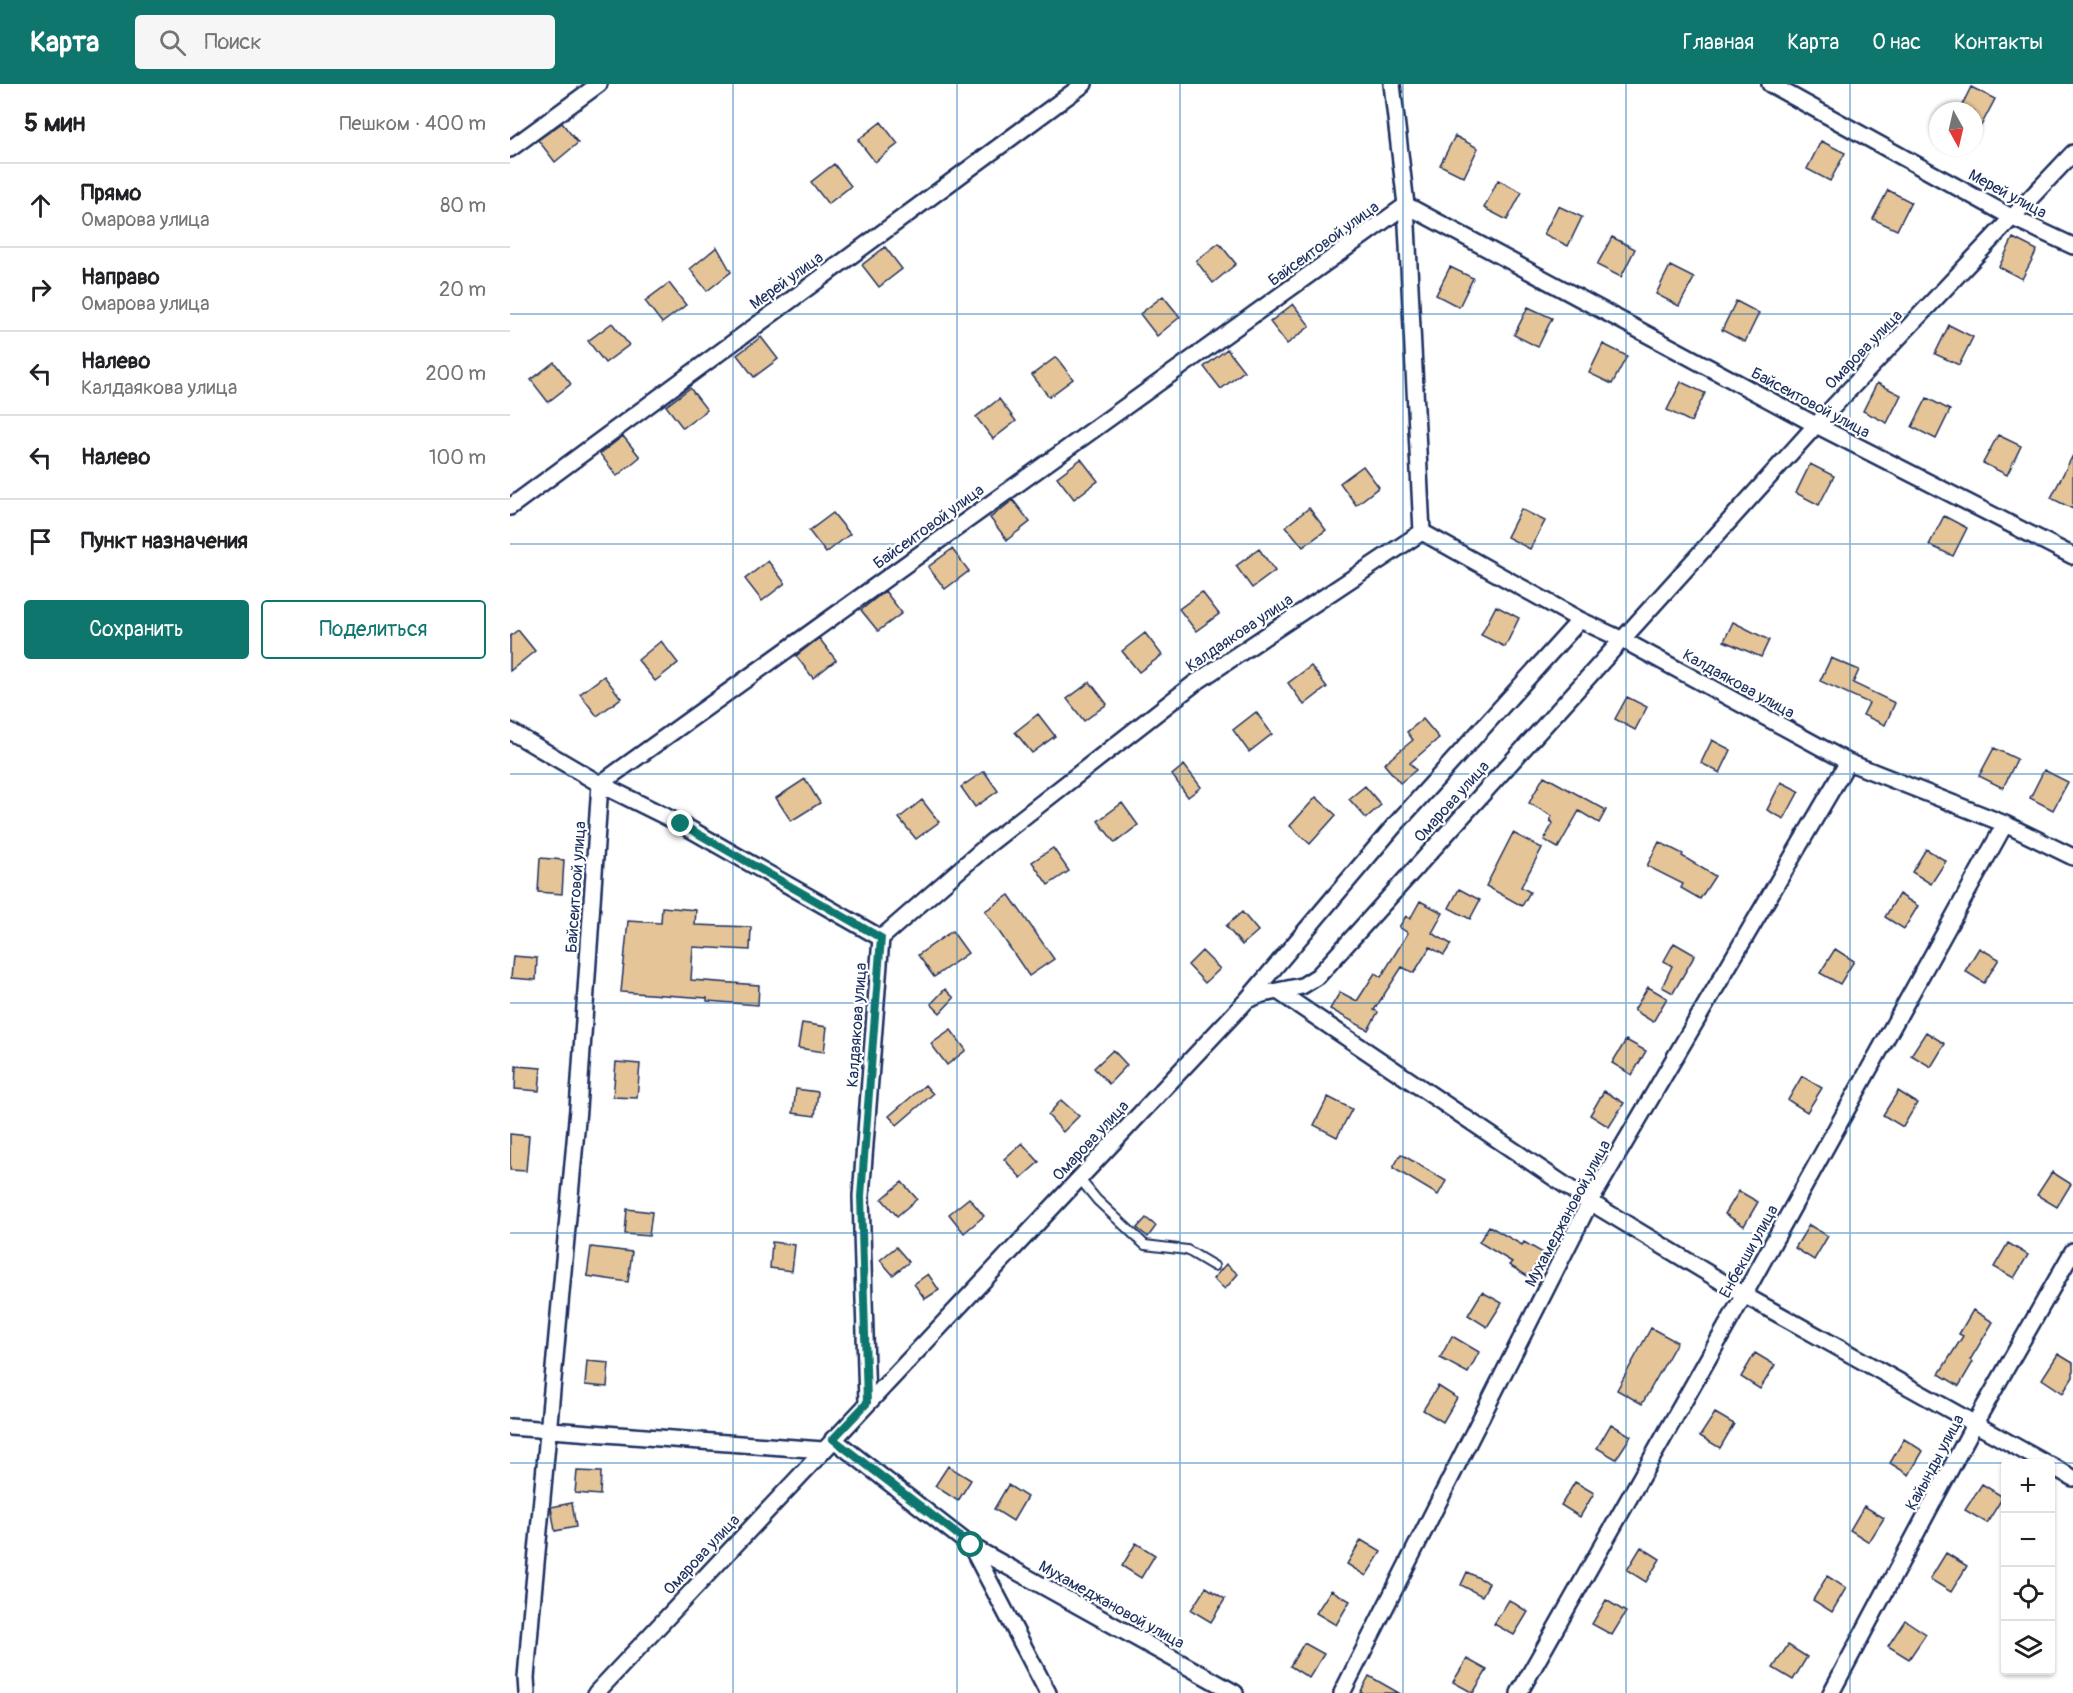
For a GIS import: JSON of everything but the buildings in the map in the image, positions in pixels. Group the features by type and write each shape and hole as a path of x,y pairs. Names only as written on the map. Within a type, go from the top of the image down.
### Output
{"street":[{"path":"510,149 599,84"},
{"name":"Мерей улица","path":"510,507 1084,84"},
{"path":"1392,84 1406,205 1422,532"},
{"name":"Мерей улица","path":"1770,84 2013,218 2073,246"},
{"name":"Омарова улица","path":"596,1693 1247,1000 1263,994 1302,986 1318,976 1816,425 2073,153"},
{"name":"Байсеитовой улица","path":"527,1693 531,1617 578,1109 600,784 1406,205 1816,425 2073,556"},
{"name":"Калдаякова улица","path":"867,1403 861,1196 881,938 989,844 1195,683 1422,532 1580,620 1623,640 1848,762 2005,824 2073,857"},
{"path":"1247,1000 1394,826 1580,620"},
{"path":"510,731 600,784 681,824 881,938"},
{"name":"Мухамеджановой улица","path":"1342,1693 1590,1202 1848,762"},
{"name":"Енбекши улица","path":"1519,1693 1744,1295 2005,824"},
{"path":"1279,992 1590,1202 1744,1295 2038,1459"},
{"name":"Кайынды улица","path":"1831,1693 1975,1423 2073,1251"},
{"path":"510,1427 828,1444 971,1545 1048,1693"},
{"path":"2055,1468 2073,1478"},
{"name":"Мухамеджановой улица","path":"971,1545 1236,1693"}],"lane":[{"path":"1079,1178 1097,1200 1145,1245 1187,1250 1214,1266"}],"route":[{"path":"681,824 881,938 861,1196 867,1403 833,1439 971,1545"}]}
